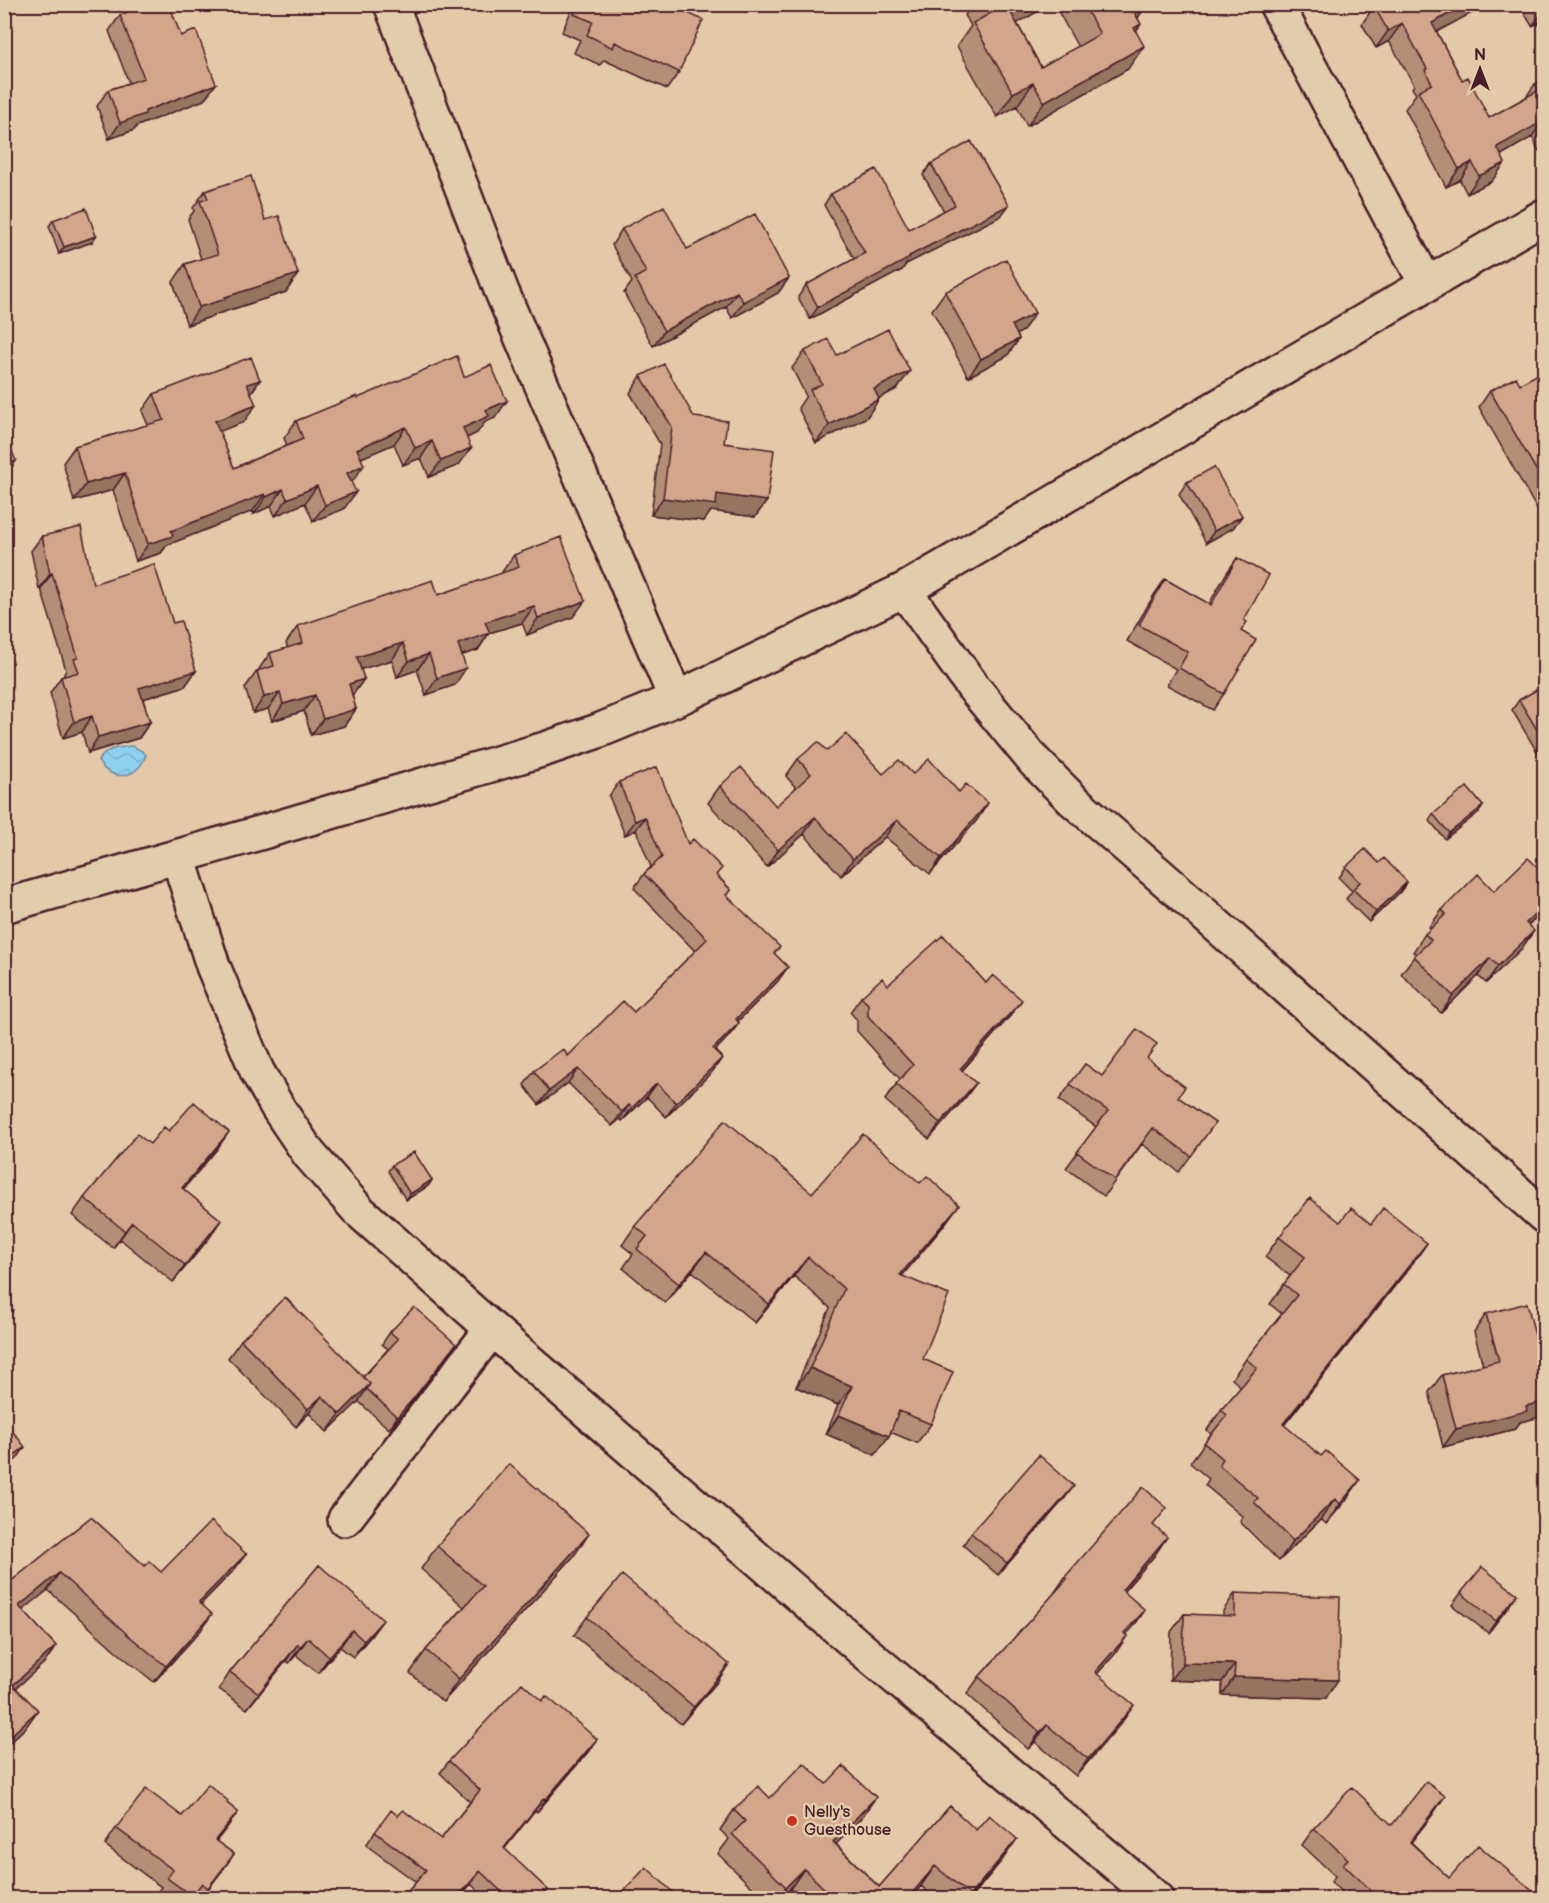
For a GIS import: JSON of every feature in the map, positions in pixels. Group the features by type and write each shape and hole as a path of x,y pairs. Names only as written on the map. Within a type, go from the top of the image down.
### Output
{"street":[{"path":"391,4 502,292 676,699"},
{"path":"1276,4 1427,285"},
{"path":"4,906 545,748 598,731 676,699 904,590 1545,216"},
{"path":"904,590 973,687 1034,761 1073,800 1539,1202"},
{"path":"178,857 213,966 257,1071 278,1108 309,1154 359,1210 492,1329 858,1646 1156,1899"},
{"path":"345,1519 492,1329"}],"water":[{"path":"132,746 146,755 137,769 131,773 117,775 110,773 98,761 109,751"}],"building":[{"path":"147,4 169,4 181,36 196,30 216,84 120,123 108,90 144,78 120,15"},
{"path":"579,4 676,4 675,7 703,20 679,72 615,42 613,48 587,35 593,22 574,14"},
{"path":"988,4 1026,4 1011,13 1041,67 1100,34 1083,4 1146,4 1144,9 1135,14 1141,24 1134,28 1144,46 1044,102 1033,83 1013,93 973,23 993,12"},
{"path":"1377,4 1467,4 1432,23 1462,80 1468,77 1489,118 1539,90 1535,84 1545,79 1545,120 1497,147 1505,163 1479,176 1472,162 1459,169 1418,91 1432,84 1425,70 1427,69 1402,23 1388,31 1374,6"},
{"path":"971,141 1009,205 909,256 910,258 818,307 806,285 865,253 831,194 876,169 909,229 955,205 931,164"},
{"path":"251,176 265,220 279,216 298,274 199,307 185,264 218,254 200,201 208,199 205,191"},
{"path":"664,206 687,249 755,214 789,278 743,302 737,292 664,331 635,278 646,272 622,229"},
{"path":"86,208 96,236 64,247 53,220"},
{"path":"1006,259 1035,313 1012,325 1019,339 981,359 945,292"},
{"path":"888,329 910,371 874,389 879,399 829,425 810,390 822,384 805,351 828,339 837,355"},
{"path":"457,356 464,377 491,365 507,401 486,410 489,416 463,428 471,448 441,461 432,441 415,448 406,427 357,449 364,465 347,473 356,492 325,505 317,486 287,499 283,489 171,531 173,536 148,544 125,473 86,484 75,446 164,420 154,394 251,357 260,380 247,384 256,405 215,421 234,468 303,439 296,421 357,396 358,398"},
{"path":"664,364 694,417 727,421 724,443 774,450 767,501 717,494 716,505 663,498 672,427 641,376"},
{"path":"1542,372 1545,377 1545,485 1490,391 1516,377 1520,384"},
{"path":"4,431 16,461 4,466"},
{"path":"1214,467 1242,516 1214,531 1187,482"},
{"path":"81,527 93,584 154,564 173,623 181,621 196,671 139,688 150,722 98,737 92,716 74,722 61,677 79,672 74,659 78,658 52,573 50,574 42,536"},
{"path":"561,537 585,601 538,618 534,606 485,622 490,633 458,644 466,668 437,678 429,654 409,661 403,643 357,657 364,679 349,684 356,709 323,719 315,695 283,704 280,693 264,697 257,671 274,666 270,653 303,643 298,626 433,580 438,595 519,567 514,555"},
{"path":"1237,558 1269,575 1244,620 1247,622 1241,631 1256,640 1224,694 1179,668 1188,652 1139,625 1165,579 1211,605"},
{"path":"1545,685 1545,743 1519,700"},
{"path":"846,734 883,774 899,760 913,774 929,759 959,792 966,784 988,803 941,858 897,820 853,859 815,817 778,850 720,786 741,767 776,806 811,774 798,759 818,742 827,751"},
{"path":"657,767 688,844 693,839 722,868 716,875 731,890 726,895 780,947 774,953 788,967 736,1019 739,1023 713,1049 722,1058 676,1103 657,1083 632,1108 629,1105 622,1112 578,1069 549,1091 534,1071 563,1049 568,1056 623,1001 634,1012 707,939 644,874 662,857 645,817 635,821 619,782"},
{"path":"1467,787 1483,806 1449,833 1433,814"},
{"path":"1365,849 1379,863 1384,858 1407,882 1376,912 1353,889 1360,882 1346,867"},
{"path":"1528,858 1545,874 1545,904 1526,923 1534,931 1498,966 1490,958 1453,996 1414,956 1431,940 1425,934 1446,914 1442,910 1478,874 1494,891"},
{"path":"943,935 986,983 993,975 1022,1000 960,1069 976,1083 940,1123 896,1084 913,1065 868,1016 868,1004 861,997 882,978 888,985"},
{"path":"1137,1029 1157,1044 1147,1058 1185,1087 1178,1097 1215,1123 1191,1156 1153,1128 1115,1180 1077,1152 1108,1111 1070,1084 1085,1064 1102,1076"},
{"path":"194,1102 229,1132 182,1188 221,1220 185,1265 132,1222 125,1231 84,1198 137,1134 150,1144 164,1127 169,1131"},
{"path":"725,1120 812,1193 863,1134 920,1183 927,1176 959,1205 900,1275 949,1295 923,1359 953,1372 931,1424 899,1411 889,1436 839,1415 852,1386 810,1368 844,1289 808,1257 769,1304 706,1252 679,1284 637,1249 647,1236 635,1226"},
{"path":"414,1152 432,1180 410,1194 392,1165"},
{"path":"1310,1198 1340,1222 1351,1208 1371,1224 1383,1208 1427,1243 1283,1424 1321,1456 1326,1451 1360,1480 1340,1504 1335,1499 1293,1541 1254,1502 1258,1498 1219,1465 1223,1459 1204,1443 1227,1415 1221,1410 1257,1368 1246,1359 1297,1295 1284,1284 1305,1257 1279,1237"},
{"path":"285,1297 370,1384 340,1414 322,1396 308,1409 241,1340"},
{"path":"4,1300 13,1310 4,1318"},
{"path":"1527,1303 1542,1364 1545,1363 1545,1401 1526,1406 1527,1411 1456,1429 1442,1375 1499,1361 1486,1314"},
{"path":"414,1307 456,1344 397,1417 367,1389 370,1384 363,1377 398,1339 390,1332"},
{"path":"4,1420 25,1447 4,1463"},
{"path":"1039,1455 1074,1486 1007,1563 971,1533"},
{"path":"509,1464 589,1534 459,1679 426,1650 483,1586 437,1546"},
{"path":"1143,1487 1167,1508 1153,1525 1167,1537 1122,1590 1145,1610 1124,1633 1127,1636 1095,1672 1134,1705 1088,1759 1047,1725 1040,1732 979,1677 1067,1579 1065,1577"},
{"path":"91,1517 145,1566 149,1561 161,1572 211,1521 246,1554 199,1602 212,1614 166,1666 59,1573 19,1606 56,1646 13,1685 38,1710 4,1742 4,1587"},
{"path":"319,1565 383,1620 364,1641 352,1630 329,1657 308,1638 300,1647 298,1644 259,1693 230,1672"},
{"path":"1482,1567 1517,1594 1496,1621 1461,1593"},
{"path":"622,1575 729,1664 694,1707 587,1617"},
{"path":"1235,1593 1340,1597 1338,1680 1234,1677 1235,1664 1183,1663 1184,1614 1235,1616"},
{"path":"522,1683 542,1701 546,1696 597,1739 546,1799 544,1798 504,1848 548,1890 540,1899 509,1899 480,1871 456,1899 402,1899 426,1870 375,1832 391,1810 398,1816 403,1810 441,1839 480,1790 449,1761"},
{"path":"804,1763 826,1784 843,1766 876,1797 833,1842 879,1887 950,1806 976,1830 989,1815 1017,1839 970,1895 935,1866 907,1899 835,1899 804,1869 786,1887 732,1834 745,1821 734,1810 758,1786 770,1798"},
{"path":"1426,1782 1445,1796 1410,1842 1449,1878 1478,1845 1542,1899 1389,1899 1386,1895 1380,1899 1343,1864 1348,1859 1314,1828 1352,1787 1392,1825"},
{"path":"208,1784 238,1812 215,1840 234,1854 208,1888 202,1883 192,1896 167,1878 173,1870 116,1828 146,1789 182,1816"},
{"path":"646,1867 677,1896 675,1899 617,1899"}],"place":[{"name":"Nelly's Guesthouse","path":"792,1821"}]}
